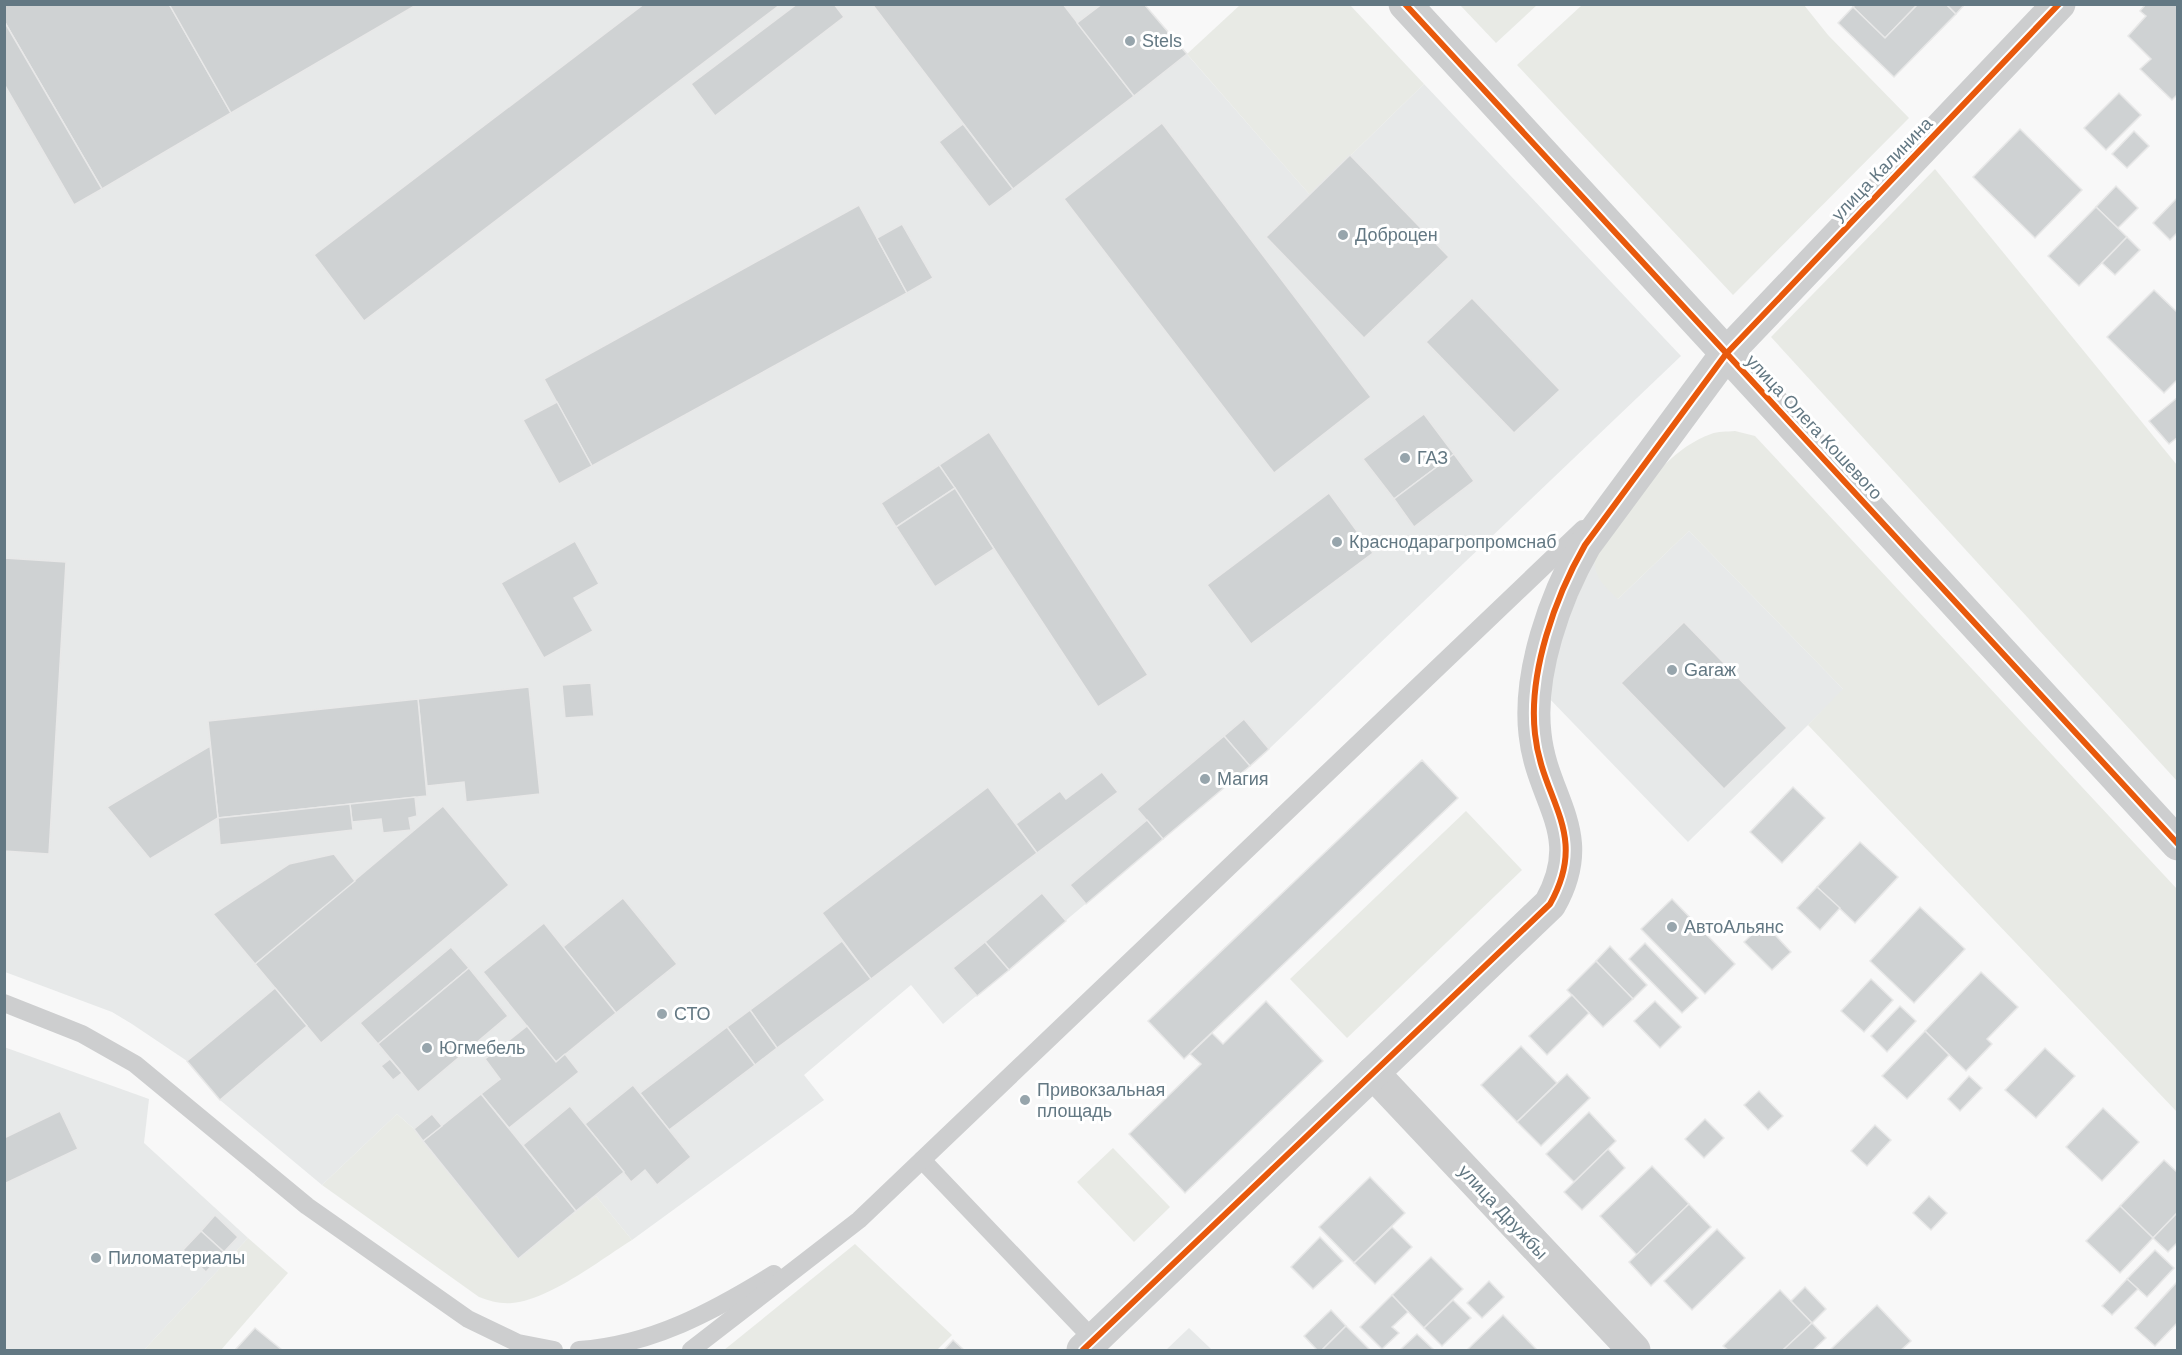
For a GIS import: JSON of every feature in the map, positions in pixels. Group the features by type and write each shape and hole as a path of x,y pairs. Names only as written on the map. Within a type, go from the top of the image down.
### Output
{"street":[{"name":"улица Олега Кошевого","path":"1405,4 2178,844"},
{"name":"улица Калинина","path":"1088,1345 1550,904 1561,885 1568,848 1535,736 1537,679 1562,589 1585,545 1726,354 2059,4"},
{"name":"улица Дружбы","path":"1373,1073 1634,1350"}],"lane":[{"path":"691,1350 859,1220 1632,482"},
{"path":"4,1003 82,1034 135,1064 307,1206 468,1319 518,1343 554,1350"},
{"path":"922,1160 1088,1345"},
{"path":"579,1350 611,1346 682,1326 717,1309 859,1220"}],"shaded area":[{"path":"4,5 1144,5 1310,195 1424,84 1681,356 1269,749 943,1024 911,985 804,1075 824,1100 632,1240 596,1196 518,1259 414,1129 397,1114 322,1185 220,1100 187,1061 132,1024 112,1012 5,972"},
{"path":"1240,5 1350,5 1424,84 1310,195 1187,54"},
{"path":"1460,5 1537,5 1496,43"},
{"path":"1582,5 1804,5 1828,35 1909,118 1733,295 1517,65"},
{"path":"1935,169 2177,465 2177,781 1771,337"},
{"path":"1735,431 1755,436 2177,889 2177,1112 1808,725 1843,689 1689,531 1618,599 1601,581 1596,571 1595,559 1631,505 1659,470 1692,443 1714,433"},
{"path":"1689,531 1844,690 1688,842 1544,693 1552,659 1597,549 1618,599"},
{"path":"1466,811 1522,870 1347,1038 1290,979"},
{"path":"4,1047 149,1099 144,1143 248,1238 144,1350 5,1349"},
{"path":"397,1114 414,1129 518,1258 596,1196 632,1240 574,1278 542,1295 512,1303 495,1302 479,1297 322,1185"},
{"path":"1113,1148 1170,1207 1134,1242 1077,1182"},
{"path":"248,1238 288,1273 221,1350 144,1350"},
{"path":"855,1244 952,1335 937,1350 724,1350"},
{"path":"1189,1328 1212,1350 1166,1350"}],"building":[{"path":"4,4 169,4 231,113 102,189 4,21"},
{"path":"169,4 418,4 231,113"},
{"path":"644,4 781,4 364,321 314,255"},
{"path":"797,4 834,4 844,17 715,116 691,84"},
{"path":"872,4 1063,4 1134,96 1013,189"},
{"path":"1102,4 1144,4 1187,54 1134,96 1077,23"},
{"path":"1856,4 1918,4 1885,38 1853,7"},
{"path":"1918,4 1946,4 1956,14 1894,77 1838,23 1853,7 1885,38"},
{"path":"1946,4 1965,4 1956,14"},
{"path":"2146,4 2178,4 2178,94 2172,100 2140,69 2151,59 2128,36 2146,16 2140,11"},
{"path":"4,21 102,189 74,205 4,84"},
{"path":"2119,93 2141,115 2106,150 2084,128"},
{"path":"1162,123 1371,397 1274,473 1064,199"},
{"path":"963,124 1013,189 989,207 939,142"},
{"path":"2020,129 2082,190 2035,238 1973,177"},
{"path":"2134,131 2149,146 2127,168 2112,154"},
{"path":"1350,155 1449,257 1364,338 1266,237"},
{"path":"2116,186 2138,208 2118,228 2096,207"},
{"path":"2178,197 2178,232 2170,240 2153,223"},
{"path":"859,205 907,293 592,466 544,379"},
{"path":"2096,207 2127,237 2079,286 2048,256"},
{"path":"902,224 933,278 907,293 877,238"},
{"path":"2127,237 2140,250 2115,275 2102,263"},
{"path":"2154,290 2178,313 2178,379 2164,393 2107,337"},
{"path":"1472,298 1560,390 1514,433 1426,342"},
{"path":"2178,397 2178,437 2169,444 2149,421"},
{"path":"557,402 592,466 559,484 523,420"},
{"path":"1424,414 1454,454 1394,499 1363,459"},
{"path":"989,432 1148,675 1098,707 939,465"},
{"path":"1454,454 1474,481 1414,527 1394,499"},
{"path":"939,465 955,488 896,527 881,503"},
{"path":"955,488 994,549 935,587 896,527"},
{"path":"1329,493 1373,553 1251,644 1207,585"},
{"path":"575,541 599,584 574,598 593,631 544,658 501,583"},
{"path":"4,558 66,562 49,854 4,851"},
{"path":"1684,622 1787,728 1724,789 1621,683"},
{"path":"591,683 594,716 565,718 562,685"},
{"path":"529,687 540,794 466,802 464,782 427,786 418,699"},
{"path":"418,699 427,796 218,818 208,721"},
{"path":"1244,719 1269,749 1250,766 1224,736"},
{"path":"1224,736 1250,766 1163,839 1137,809"},
{"path":"210,746 218,818 150,859 107,807"},
{"path":"1422,760 1458,798 1184,1059 1148,1021"},
{"path":"1102,772 1118,792 1037,853 1016,824 1060,791 1066,799"},
{"path":"988,787 1037,853 871,979 822,913"},
{"path":"1793,787 1825,818 1782,863 1750,832"},
{"path":"415,797 417,816 409,818 411,830 383,833 381,819 352,822 350,804"},
{"path":"350,804 353,830 220,845 218,818"},
{"path":"443,806 509,885 321,1043 255,964"},
{"path":"1147,820 1163,839 1086,904 1070,885"},
{"path":"1860,842 1898,877 1855,923 1817,887"},
{"path":"334,854 355,881 255,964 213,914 289,864"},
{"path":"1817,887 1840,908 1820,930 1797,908"},
{"path":"1042,893 1066,921 1009,970 985,942"},
{"path":"623,898 677,964 616,1013 563,947"},
{"path":"1672,899 1735,964 1705,994 1641,929"},
{"path":"1920,907 1965,949 1914,1003 1870,961"},
{"path":"544,923 616,1013 556,1062 483,972"},
{"path":"1764,923 1791,952 1772,970 1744,942"},
{"path":"842,941 871,979 777,1048 750,1010"},
{"path":"985,942 1009,970 977,996 953,968"},
{"path":"1645,943 1698,998 1682,1013 1629,959"},
{"path":"1610,946 1647,985 1633,999 1596,961"},
{"path":"451,947 469,968 378,1044 360,1023"},
{"path":"1596,961 1633,999 1603,1027 1567,990"},
{"path":"469,968 508,1016 418,1092 378,1044"},
{"path":"1981,972 2018,1007 1987,1039 1992,1044 1966,1071 1925,1031"},
{"path":"1871,979 1893,1000 1864,1032 1841,1011"},
{"path":"275,988 307,1026 220,1100 187,1061"},
{"path":"1572,995 1589,1013 1547,1055 1529,1036"},
{"path":"1266,1001 1323,1061 1185,1193 1129,1134 1201,1064 1190,1054 1212,1033 1223,1044"},
{"path":"1655,1001 1681,1027 1660,1048 1634,1021"},
{"path":"1900,1006 1916,1021 1887,1052 1871,1036"},
{"path":"750,1010 777,1048 755,1065 727,1027"},
{"path":"527,1026 556,1062 565,1054 579,1072 509,1128 481,1094 500,1079 485,1059"},
{"path":"727,1027 755,1065 669,1130 640,1093"},
{"path":"1925,1031 1949,1055 1907,1099 1882,1076"},
{"path":"1521,1046 1557,1083 1517,1122 1481,1085"},
{"path":"2045,1048 2075,1076 2036,1118 2005,1090"},
{"path":"390,1059 402,1073 393,1080 381,1066"},
{"path":"1567,1074 1590,1098 1541,1146 1517,1122"},
{"path":"1969,1076 1982,1088 1960,1111 1948,1099"},
{"path":"633,1085 691,1157 657,1185 645,1170 631,1182 585,1124"},
{"path":"1759,1091 1783,1116 1768,1130 1744,1105"},
{"path":"481,1094 576,1211 518,1259 423,1141"},
{"path":"570,1106 624,1172 576,1211 523,1145"},
{"path":"2103,1108 2139,1142 2102,1181 2066,1147"},
{"path":"60,1111 78,1149 4,1184 4,1138"},
{"path":"1589,1112 1616,1141 1574,1182 1546,1154"},
{"path":"432,1114 442,1126 423,1141 414,1129"},
{"path":"1705,1119 1724,1138 1704,1158 1685,1139"},
{"path":"1875,1125 1891,1140 1867,1166 1851,1151"},
{"path":"1608,1149 1625,1168 1582,1210 1564,1192"},
{"path":"2164,1160 2178,1173 2178,1212 2153,1238 2120,1206"},
{"path":"1652,1166 1689,1204 1637,1255 1600,1216"},
{"path":"1370,1177 1405,1213 1354,1263 1319,1227"},
{"path":"1929,1196 1947,1213 1931,1230 1913,1213"},
{"path":"1689,1204 1711,1227 1651,1286 1629,1262"},
{"path":"2120,1206 2153,1238 2120,1273 2086,1241"},
{"path":"2178,1212 2178,1242 2168,1252 2153,1238"},
{"path":"215,1215 238,1237 224,1252 201,1231"},
{"path":"1392,1227 1412,1247 1375,1284 1354,1263"},
{"path":"1717,1229 1745,1258 1692,1310 1664,1281"},
{"path":"201,1231 224,1252 206,1272 183,1250"},
{"path":"1320,1237 1343,1261 1313,1289 1291,1267"},
{"path":"2155,1250 2174,1268 2147,1297 2127,1279"},
{"path":"1431,1257 1463,1289 1424,1328 1392,1295"},
{"path":"2127,1279 2138,1289 2112,1315 2102,1306"},
{"path":"1489,1281 1504,1297 1482,1318 1467,1303"},
{"path":"2177,1282 2178,1322 2155,1346 2135,1328"},
{"path":"1805,1287 1826,1309 1812,1323 1791,1301"},
{"path":"1780,1290 1812,1323 1783,1350 1728,1350 1723,1346"},
{"path":"1392,1295 1408,1312 1392,1327 1399,1333 1382,1349 1360,1327"},
{"path":"1453,1300 1471,1318 1442,1346 1424,1328"},
{"path":"1877,1305 1911,1341 1901,1350 1830,1350"},
{"path":"1331,1310 1346,1326 1322,1350 1317,1350 1304,1336"},
{"path":"1503,1315 1537,1350 1467,1350"},
{"path":"1812,1323 1826,1338 1813,1350 1783,1350"},
{"path":"1346,1326 1370,1350 1322,1350"},
{"path":"255,1328 282,1350 235,1350"},
{"path":"1417,1334 1434,1350 1400,1350"},
{"path":"953,1340 964,1350 944,1350"}],"cycle path":[{"path":"1405,4 2178,844"},
{"path":"1083,1350 1550,904 1561,879 1566,857 1565,837 1539,758 1535,734 1536,686 1546,636 1554,612 1585,545 1726,354 2059,4"}],"place":[{"name":"Stels","path":"1130,41"},
{"name":"Доброцен","path":"1343,235"},
{"name":"ГАЗ","path":"1405,458"},
{"name":"Краснодарагропромснаб","path":"1337,542"},
{"name":"Garaж","path":"1672,670"},
{"name":"Магия","path":"1205,779"},
{"name":"АвтоАльянс","path":"1672,927"},
{"name":"СТО","path":"662,1014"},
{"name":"Югмебель","path":"427,1048"},
{"name":"Привокзальная площадь","path":"1025,1100"},
{"name":"Пиломатериалы","path":"96,1258"}]}
